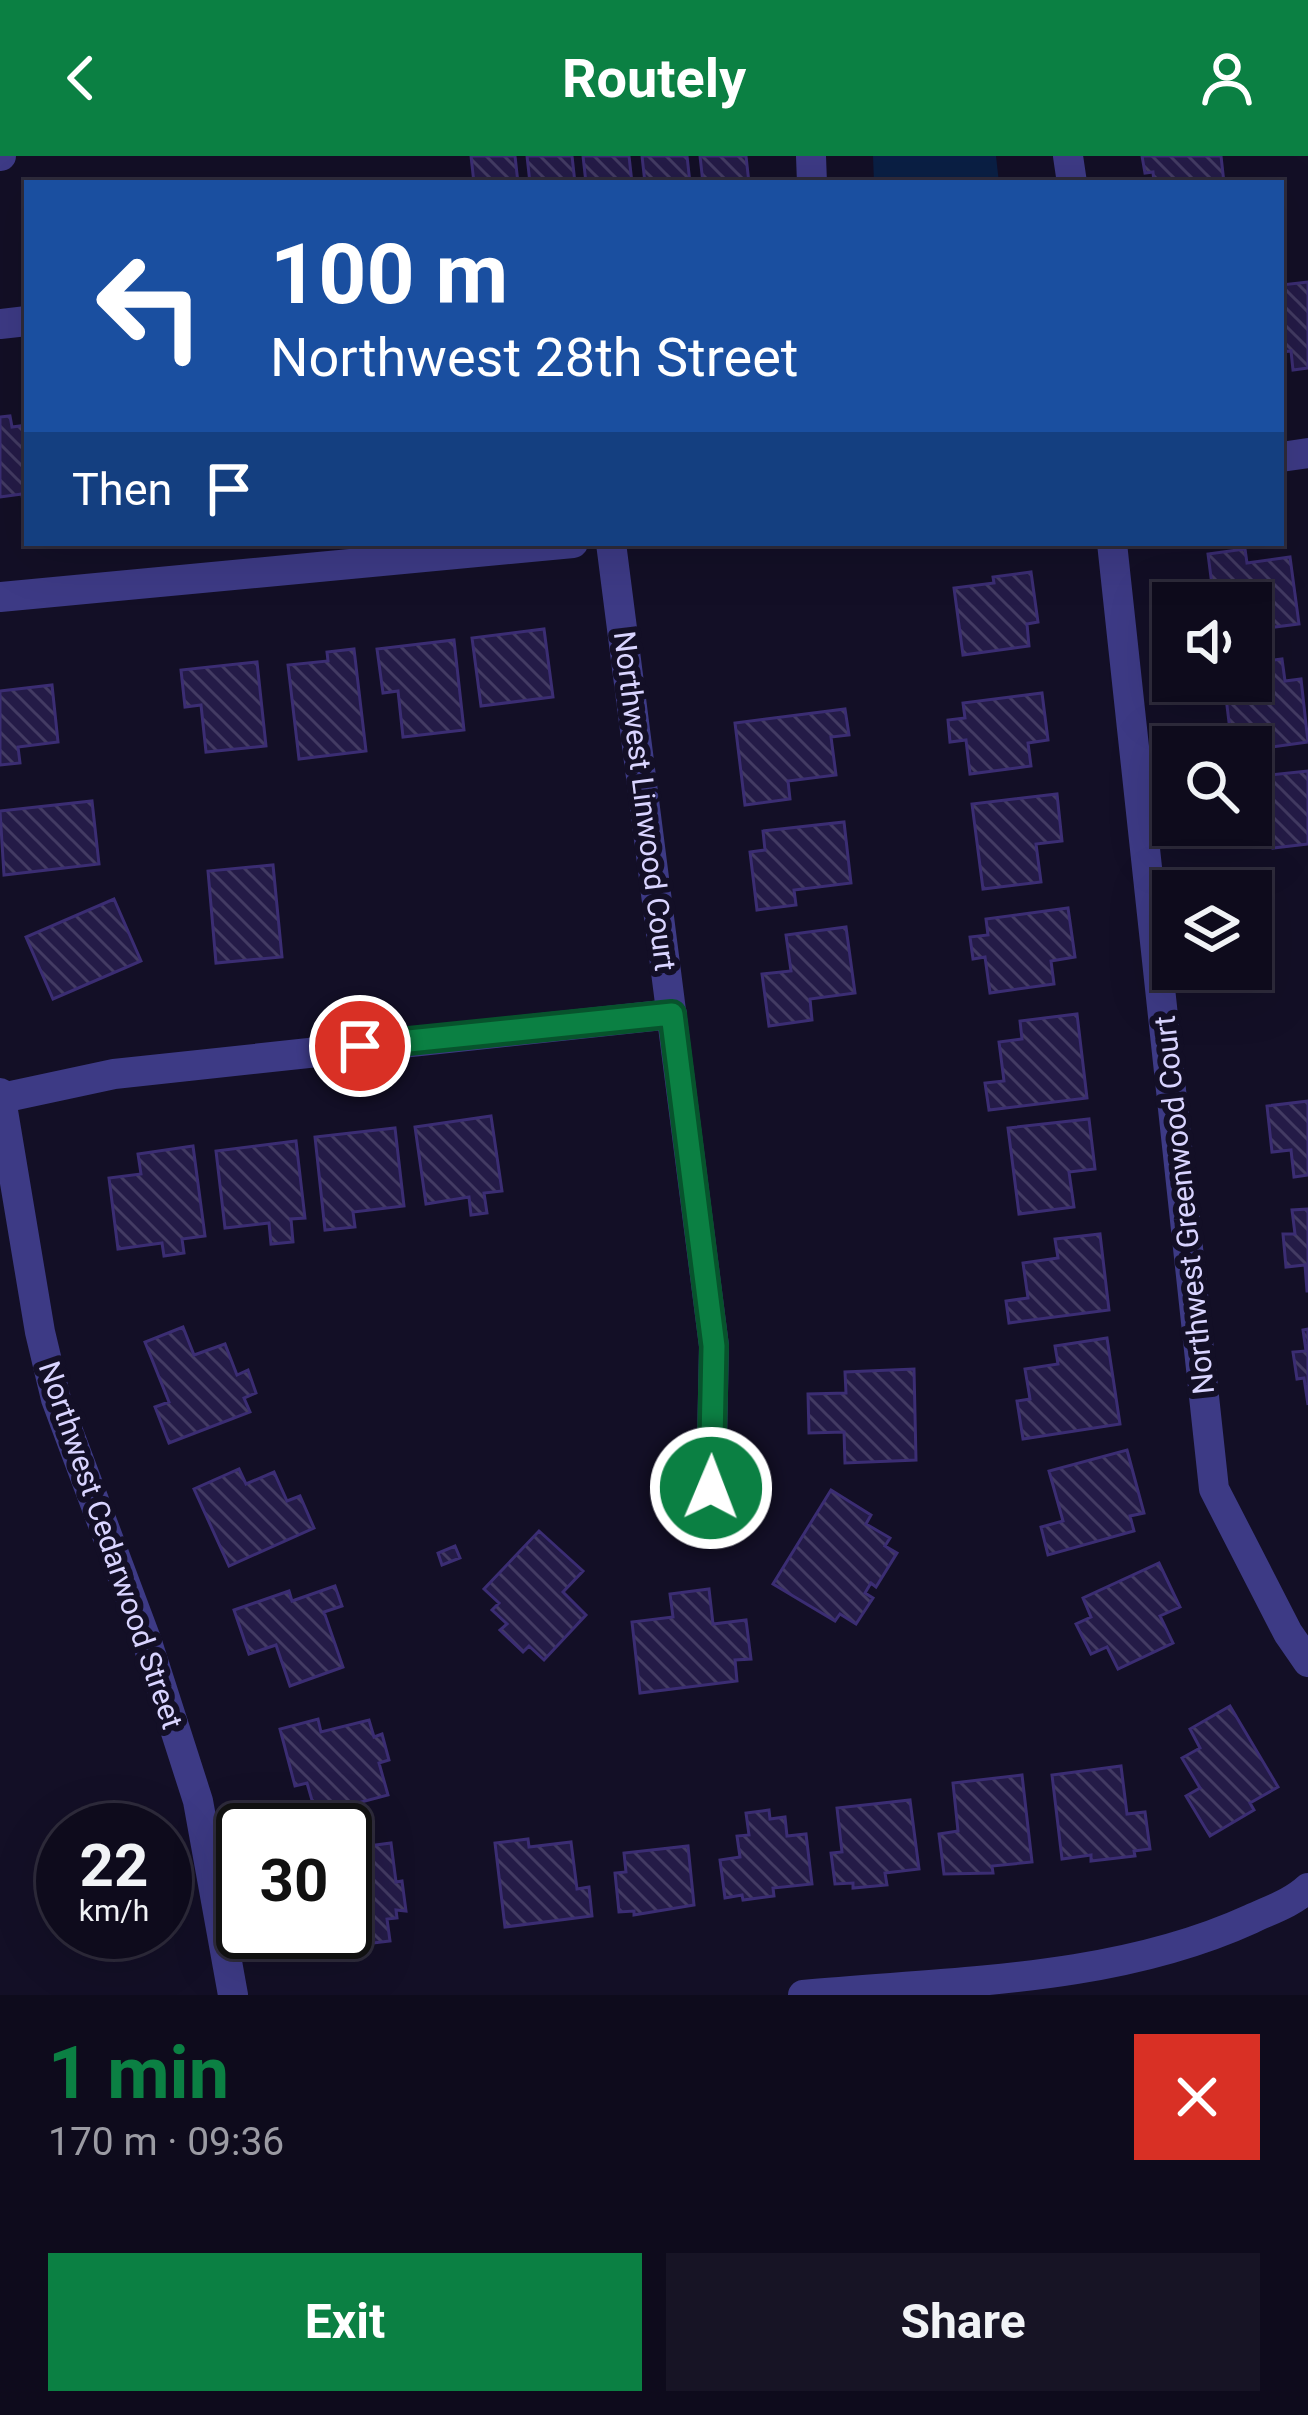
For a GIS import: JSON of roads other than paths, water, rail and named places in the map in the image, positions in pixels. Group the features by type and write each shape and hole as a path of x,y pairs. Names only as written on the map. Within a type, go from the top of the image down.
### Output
{"street":[{"path":"0,597 541,546"},
{"name":"Northwest Linwood Court","path":"611,546 714,1346 711,1488"},
{"name":"Northwest Greenwood Court","path":"1112,546 1214,1489 1288,1633 1308,1662"},
{"path":"1,1095 114,1074 672,1014"},
{"name":"Northwest Cedarwood Street","path":"1,1095 40,1332 56,1399 147,1642 198,1801 233,1995"},
{"path":"803,1995 1143,1958 1233,1927 1299,1897 1308,1888"}],"water":[{"path":"873,156 996,156 999,180 874,180"}]}
